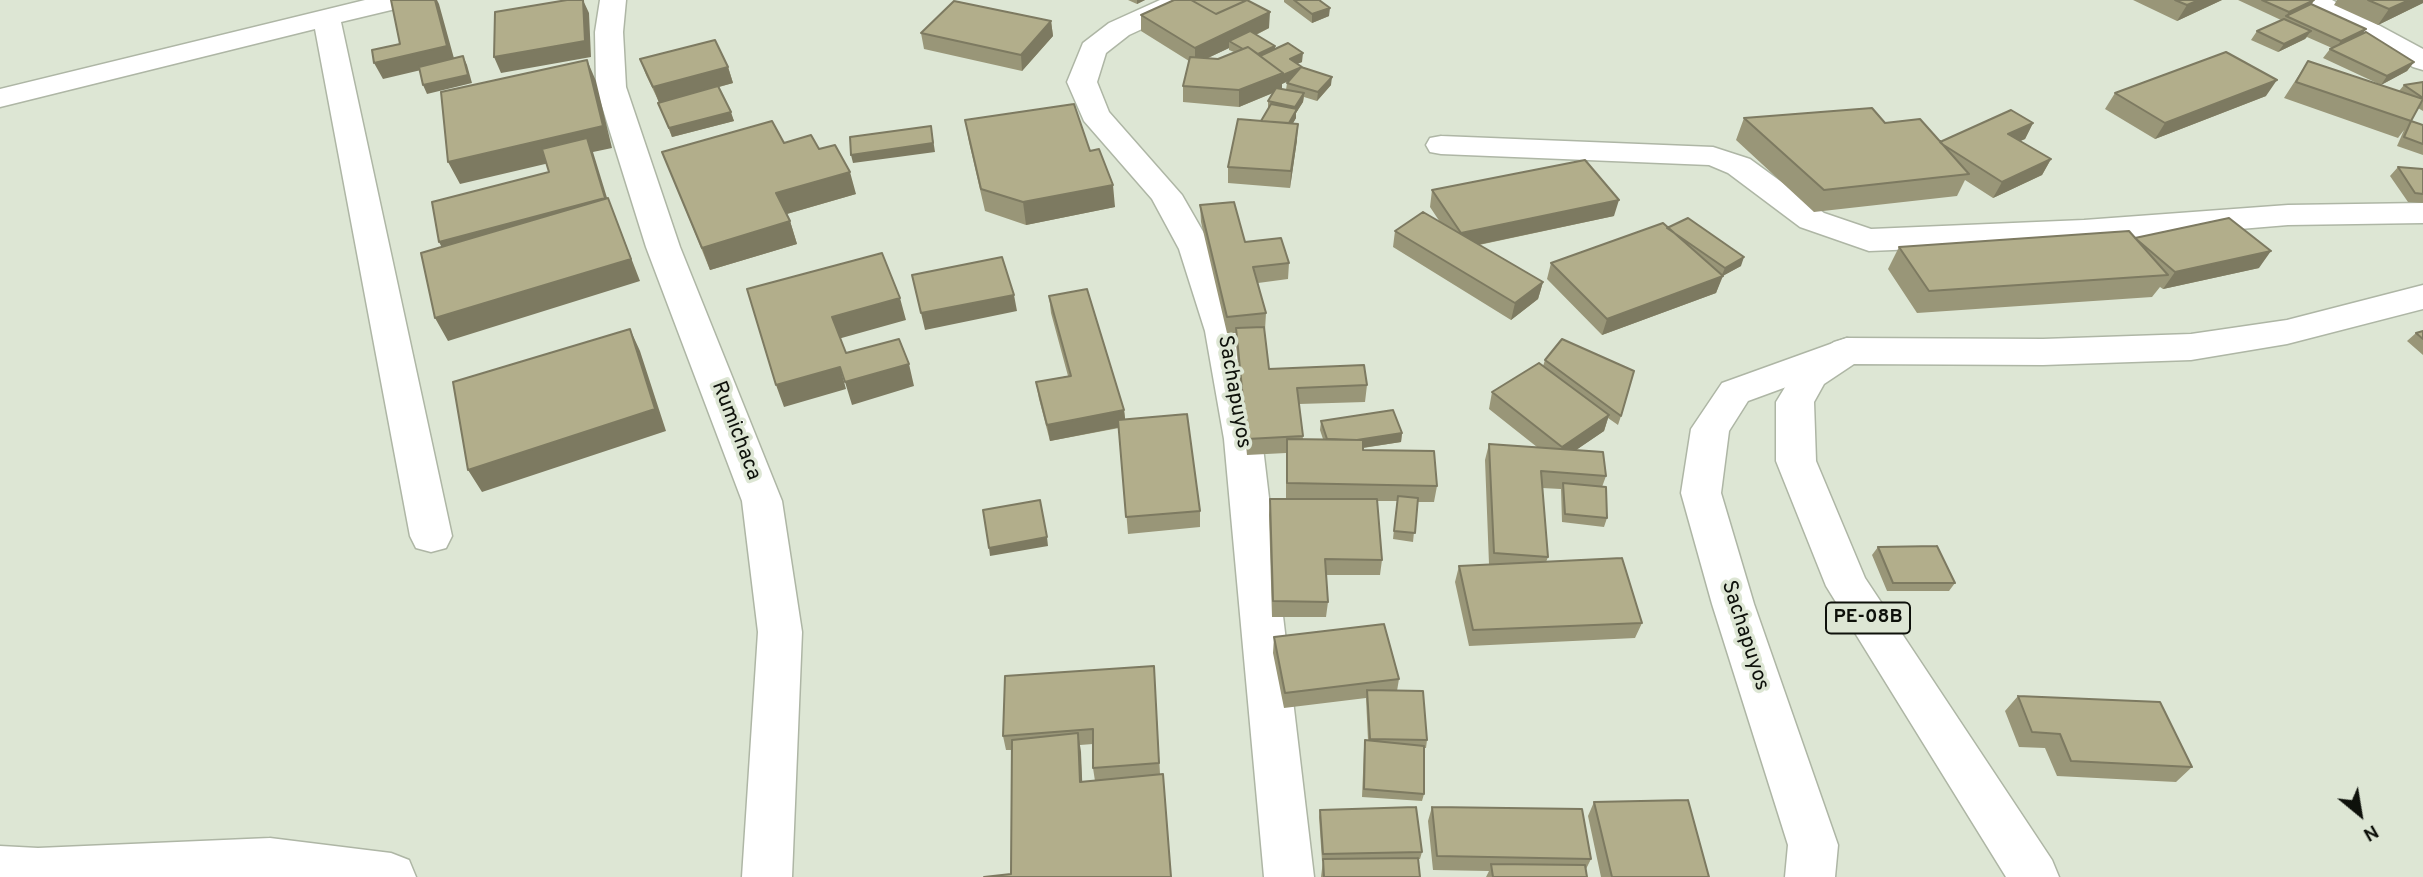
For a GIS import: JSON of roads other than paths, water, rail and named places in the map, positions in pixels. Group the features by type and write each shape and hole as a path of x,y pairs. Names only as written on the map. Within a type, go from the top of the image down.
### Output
{"main road":[{"path":"0,98 398,0"},
{"name":"Rumichaca","path":"613,0 609,32 611,87 663,247 762,500 780,632 767,877"},
{"name":"Sachapuyos","path":"1182,0 1119,29 1093,48 1082,82 1095,115 1166,195 1196,249 1223,331 1243,439 1289,877"},
{"path":"2312,0 2423,61"},
{"path":"327,17 431,536"},
{"path":"1441,145 1713,156 1739,166 1812,220 1869,240 2084,231 2288,215 2423,213"},
{"path":"1847,351 2042,352 2191,347 2287,332 2423,297"},
{"name":"Sachapuyos","path":"1810,877 1813,845 1733,604 1701,493 1710,429 1735,392 1847,351"},
{"name":"PE-08B","path":"1847,351 1811,375 1795,402 1796,461 1847,586 2034,877"},
{"path":"0,870 38,872 270,862 391,877"}]}
